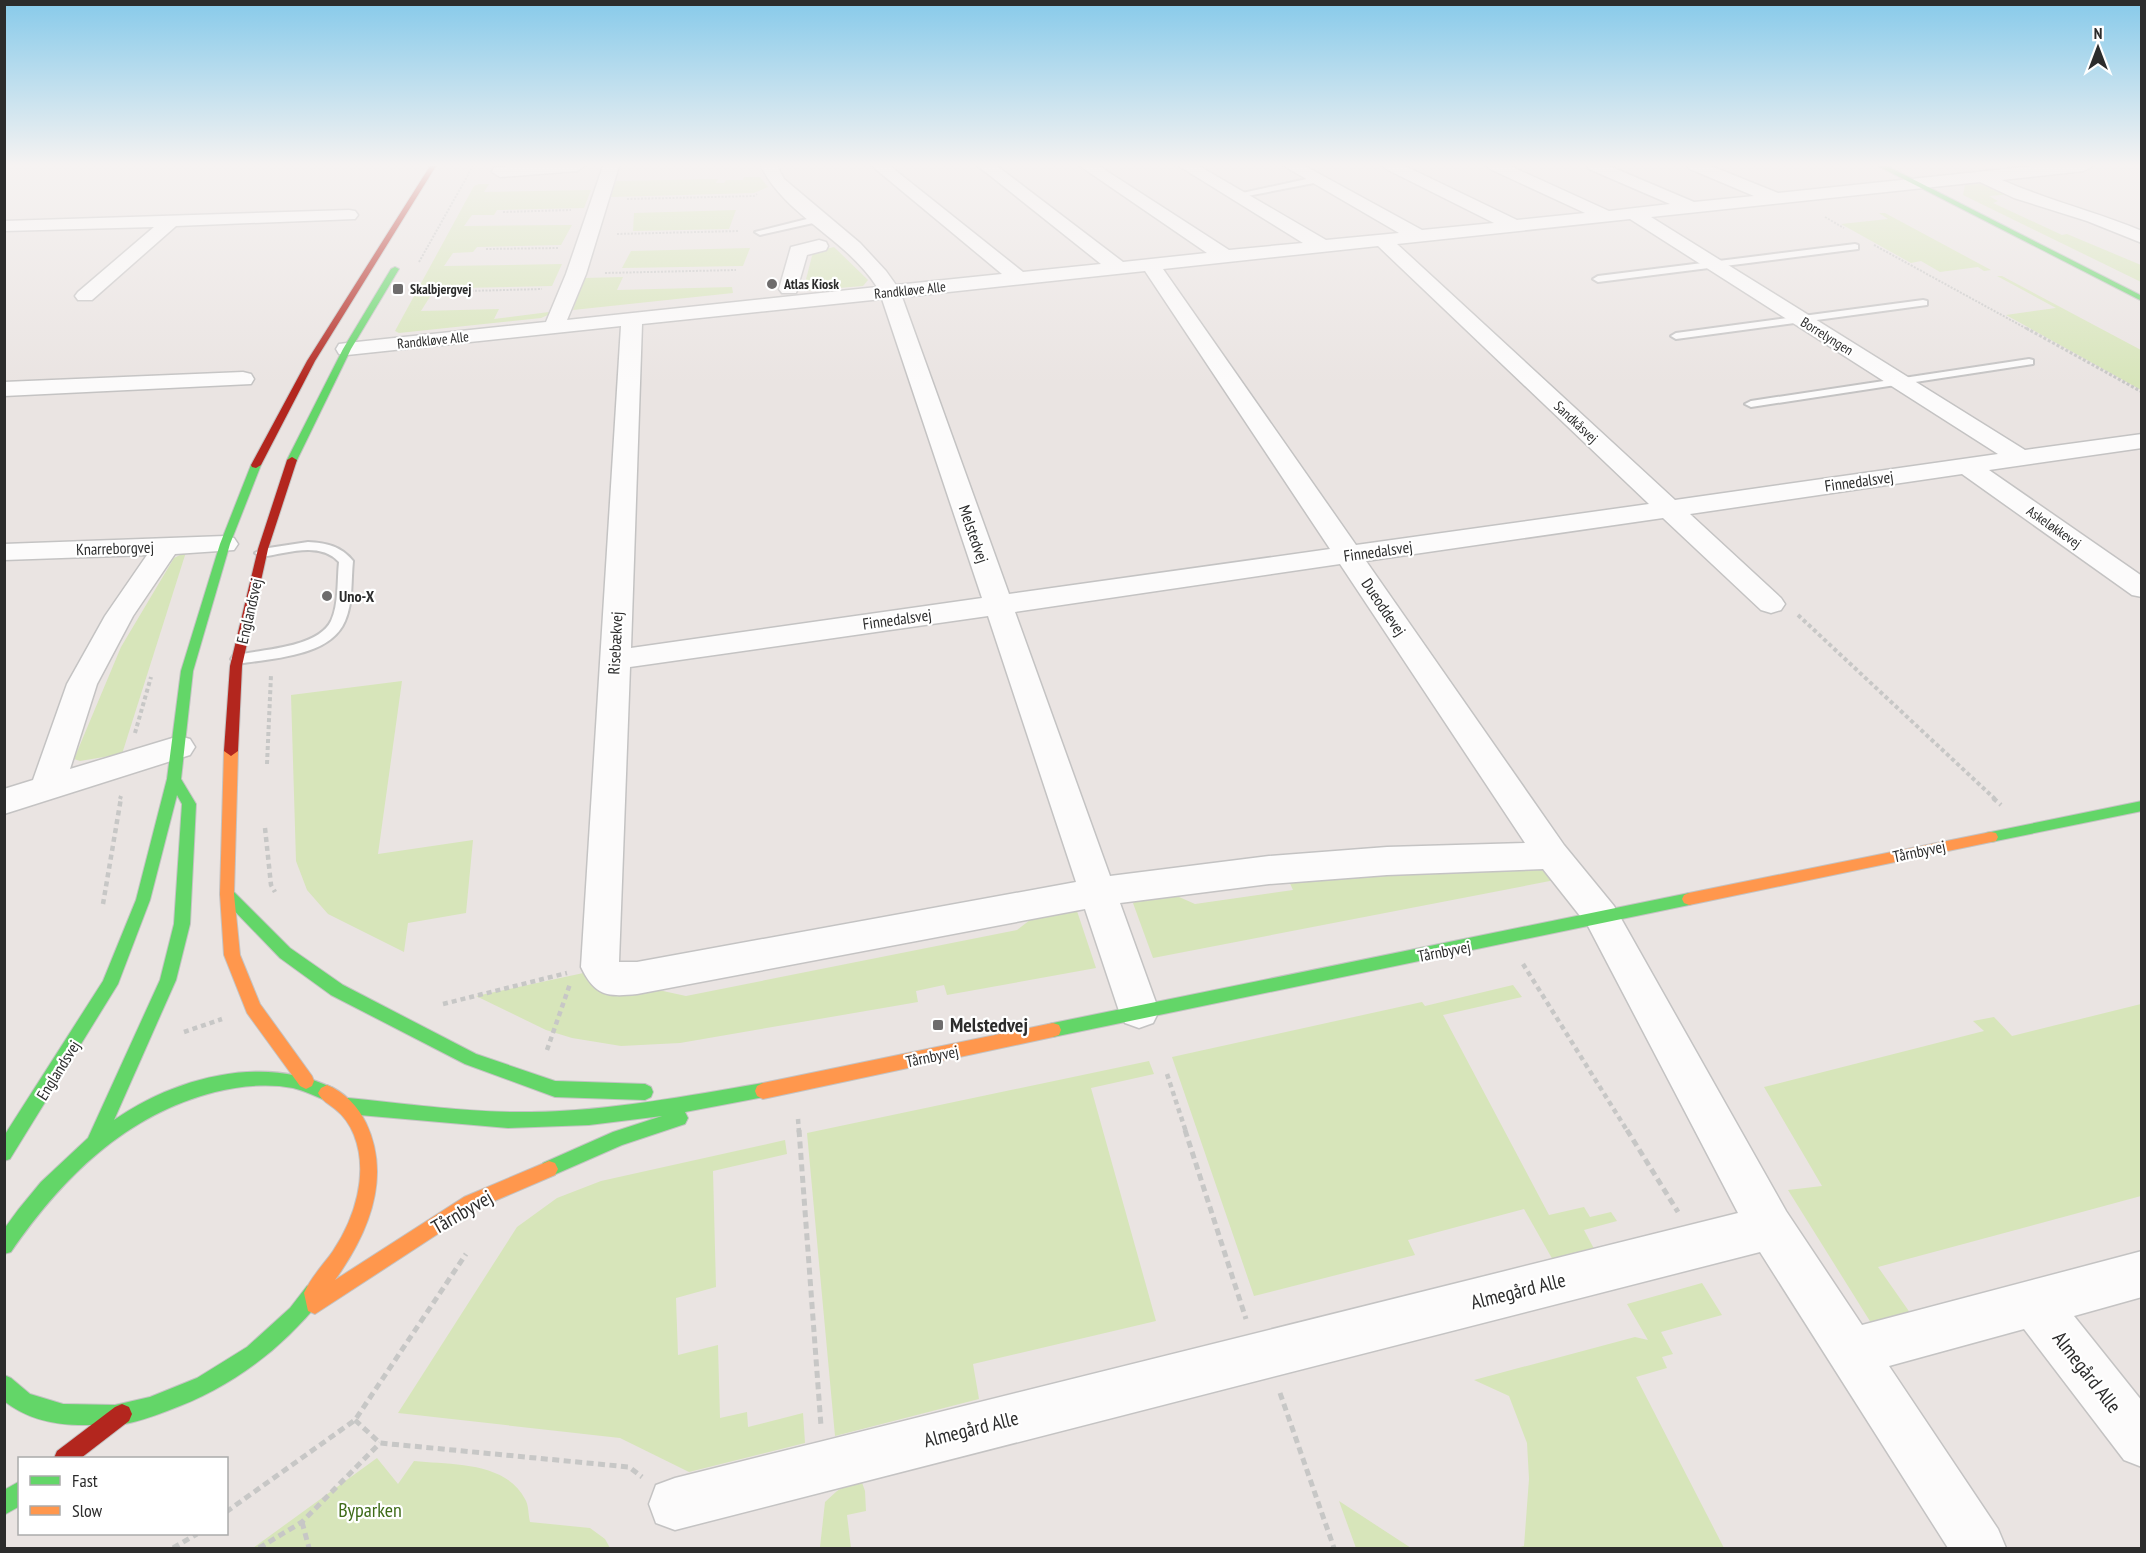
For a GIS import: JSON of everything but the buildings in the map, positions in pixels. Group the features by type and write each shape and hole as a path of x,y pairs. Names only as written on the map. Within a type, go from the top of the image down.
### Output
{"street":[{"path":"85,296 151,238"},
{"name":"Englandsvej","path":"4,1153 110,984 143,900 174,779 187,671 225,544 260,453 311,361 388,238"},
{"name":"Melstedvej","path":"842,238 879,273 890,292 1139,1011"},
{"path":"970,238 1019,278"},
{"path":"1080,238 1119,268"},
{"path":"1198,238 1226,257"},
{"path":"1309,238 1322,246"},
{"name":"Randkløve Alle","path":"347,349 1396,238"},
{"name":"Borrelyngen","path":"1672,238 2020,458"},
{"path":"2024,238 2142,299"},
{"name":"Sandkåsvej","path":"1382,240 1771,604"},
{"path":"554,327 587,241"},
{"path":"789,289 798,251 819,246"},
{"name":"Englandsvej","path":"306,1081 254,1008 231,955 227,894 228,810 238,659 262,553 292,460 347,349 405,253"},
{"name":"Dueoddevej","path":"1151,265 1552,855 1601,916"},
{"name":"Risebækvej","path":"632,319 600,967 612,980 637,978 1098,892"},
{"path":"4,388 243,379"},
{"name":"Finnedalsvej","path":"614,660 2142,441"},
{"name":"Askeløkkevej","path":"1966,466 2142,589"},
{"name":"Knarreborgvej","path":"4,552 225,544"},
{"path":"47,788 82,684 119,616 167,546"},
{"path":"4,802 178,747"},
{"path":"96,1140 168,980 182,924 189,804 174,779"},
{"name":"Tårnbyvej","path":"348,1106 477,1119 556,1119 746,1096 1139,1011 1506,938 1601,916 2142,806"},
{"path":"1098,892 1269,870 1387,861 1552,855"},
{"path":"227,894 285,953 337,990 471,1059 555,1089 746,1096"},
{"path":"1601,916 1770,1227 1979,1548"},
{"path":"4,1245 23,1215 57,1175 96,1140 152,1106 207,1085 260,1076 306,1081 329,1091 348,1106 366,1137 370,1176 359,1222 341,1258 293,1319 242,1362 183,1394 122,1414 60,1416 13,1397 4,1385"},
{"name":"Tårnbyvej","path":"293,1319 470,1203 619,1138 746,1096"},
{"name":"Almegård Alle","path":"675,1504 1770,1227"},
{"path":"1850,1352 2142,1274"},
{"name":"Almegård Alle","path":"2033,1302 2142,1442"},
{"path":"65,1457 122,1414"},
{"path":"4,1504 18,1494"}],"lane":[{"path":"1598,279 1855,247"},
{"path":"1676,336 1923,303"},
{"path":"1751,404 2029,362"},
{"path":"238,659 317,642 331,634 338,621 346,561 339,552 330,547 313,546 262,553"}],"path":[{"path":"415,270 433,238"},
{"path":"486,249 636,238"},
{"path":"1872,243 2142,392"},
{"path":"468,291 736,270"},
{"path":"1771,604 1791,608 2026,829"},
{"path":"267,767 272,652"},
{"path":"265,825 271,885 276,894"},
{"path":"1506,938 1699,1245"},
{"path":"391,1018 574,971 544,1059"},
{"path":"136,1048 254,1008"},
{"path":"1167,1074 1263,1356 1334,1548"},
{"path":"796,1085 824,1467"},
{"path":"228,1511 355,1420 468,1252"},
{"path":"355,1420 380,1443 629,1467 675,1504"},
{"path":"259,1548 302,1522 380,1443"},
{"path":"302,1522 309,1548"},
{"path":"172,1548 180,1547 195,1535"}],"green space":[{"path":"445,238 565,238 561,245 477,247 473,252 453,253 444,266 562,264 552,286 460,288 455,295 431,295 421,311 499,309 494,319 549,312 548,315 541,318 399,333 395,331"},
{"path":"1867,238 1932,238 1991,270 1984,271 1978,267 1940,272 1921,261 1911,263"},
{"path":"2052,238 2078,238 2141,265 2141,282"},
{"path":"834,247 868,280 863,286 803,291 813,252"},
{"path":"750,248 743,266 622,268 631,251"},
{"path":"1997,276 2002,276 2141,350 2141,390 2006,315 2056,308"},
{"path":"623,277 617,290 732,287 733,293 573,310 584,278"},
{"path":"186,552 122,754 80,761 74,759 121,647 174,558"},
{"path":"402,681 378,854 473,840 466,913 408,923 404,952 328,914 307,890 296,861 291,695"},
{"path":"1539,868 1555,880 1153,958 1133,903 1146,895 1170,893 1195,904 1293,890 1288,879"},
{"path":"1077,911 1096,968 947,995 944,985 916,991 918,1002 680,1043 621,1046 572,1038 546,1030 476,996 588,972 636,991 663,991 686,996 1017,930 1030,920"},
{"path":"1513,985 1522,997 1443,1015 1549,1215 1584,1207 1590,1217 1611,1212 1617,1221 1584,1230 1599,1258 1558,1269 1524,1209 1408,1240 1415,1255 1254,1296 1172,1057 1422,1002 1425,1006"},
{"path":"2141,1004 2141,1196 1878,1267 1913,1317 1873,1326 1788,1190 1822,1186 1764,1087 1984,1031 1973,1021 1994,1017 2012,1036"},
{"path":"1149,1061 1154,1074 1091,1088 1156,1321 973,1364 979,1399 835,1436 807,1133"},
{"path":"785,1140 787,1154 713,1171 716,1287 676,1298 678,1355 718,1345 720,1418 747,1412 748,1427 803,1413 805,1443 689,1472 620,1438 398,1413 517,1227 557,1198 601,1181"},
{"path":"1702,1283 1722,1315 1661,1332 1673,1354 1662,1357 1667,1368 1636,1377 1724,1548 1516,1548 1524,1546 1529,1479 1527,1443 1509,1396 1474,1380 1635,1337 1648,1340 1627,1304"},
{"name":"Byparken","path":"377,1458 398,1484 414,1461 476,1467 491,1471 516,1487 526,1501 530,1522 590,1528 605,1539 610,1548 253,1548"},
{"path":"860,1477 865,1491 866,1511 847,1515 851,1548 814,1548 820,1547 825,1502 837,1491"},
{"path":"1339,1501 1411,1548 1356,1548"}],"traffic: fast":[{"path":"2023,238 2142,299"},
{"path":"292,460 347,349 395,269"},
{"path":"4,1153 110,984 143,900 174,779 187,671 225,544 256,465"},
{"path":"96,1140 168,980 182,924 189,804 174,779"},
{"path":"1991,837 2142,806"},
{"path":"227,894 285,953 337,990 471,1059 555,1089 645,1092"},
{"path":"1053,1030 1689,899"},
{"path":"4,1245 47,1189 72,1163 98,1140 127,1120 158,1104 191,1091 252,1078 291,1080 327,1093"},
{"path":"348,1106 485,1119 560,1119 648,1110 763,1091"},
{"path":"549,1169 619,1138 679,1118"},
{"path":"4,1385 12,1395 22,1401 34,1407 63,1415 115,1415 150,1407 204,1385 254,1354 296,1315 314,1293"},
{"path":"4,1504 18,1494"}],"traffic: slow":[{"path":"231,751 227,894 232,955 253,1008 306,1081"},
{"path":"1689,899 1991,837"},
{"path":"763,1091 1053,1030"},
{"path":"314,1293 355,1232 367,1195 369,1175 368,1155 355,1120 343,1105 327,1093"},
{"path":"315,1304 470,1203 549,1169"}],"traffic: jam":[{"path":"256,465 311,361 388,238"},
{"path":"231,751 236,666 263,549 292,460"},
{"path":"65,1457 122,1414"}],"place":[{"name":"Atlas Kiosk","path":"772,284"},
{"name":"Skalbjergvej","path":"398,289"},
{"name":"Uno-X","path":"327,596"},
{"name":"Melstedvej","path":"938,1025"}]}
